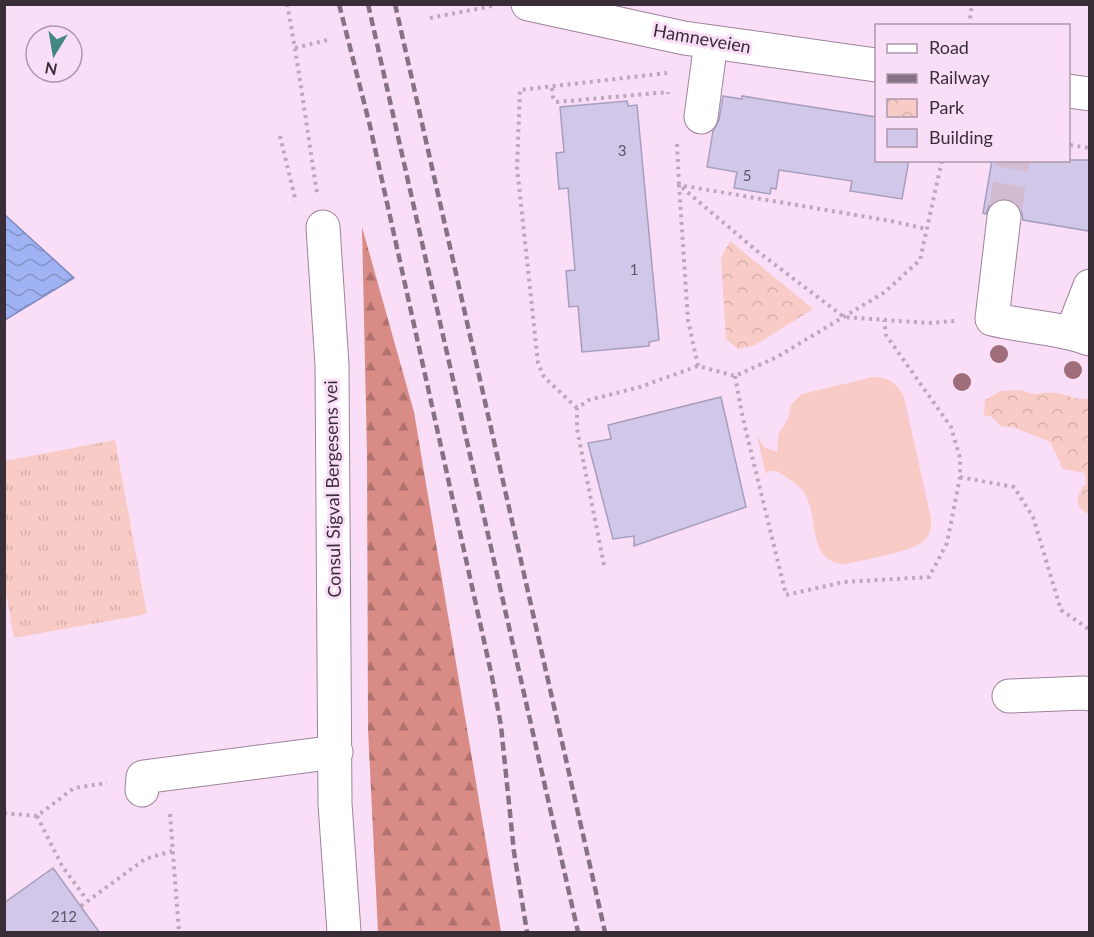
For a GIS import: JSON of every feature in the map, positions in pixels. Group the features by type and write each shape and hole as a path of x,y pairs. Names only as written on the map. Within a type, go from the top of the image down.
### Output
{"street":[{"name":"Hamneveien","path":"528,4 709,56 875,65"},
{"path":"701,117 709,56"},
{"path":"1070,91 1089,94"},
{"path":"1004,217 992,319 1081,335 1089,286"},
{"name":"Consul Sigval Bergesens vei","path":"323,227 332,365 335,804 344,933"},
{"path":"1009,696 1089,694"},
{"path":"152,791 336,752"}],"path":[{"path":"287,4 323,227"},
{"path":"430,18 502,4"},
{"path":"969,24 972,4"},
{"path":"295,48 327,40"},
{"path":"604,565 577,429 577,408 544,377 538,363 517,167 520,90 687,71 709,56"},
{"path":"552,88 556,102 668,92 668,102"},
{"path":"677,141 688,320 698,366"},
{"path":"1070,146 1089,148"},
{"path":"577,408 589,400 640,387 698,366 735,376 777,357 885,292 920,260 942,162"},
{"path":"679,185 927,229"},
{"path":"679,185 757,250 844,317 928,323 992,319"},
{"path":"735,376 743,419 786,595 844,582 928,577 947,543 960,477 960,458 951,427 886,335 884,320"},
{"path":"960,477 1014,488 1034,517 1061,610 1089,630"},
{"path":"4,813 37,816 74,788 152,791 172,851 179,933"},
{"path":"37,816 63,866 87,900"},
{"path":"81,906 145,859 172,851"}],"green space":[{"path":"362,227 414,412 501,932 378,932 368,729 367,454"},
{"path":"730,241 813,309 755,345 738,349 726,339 721,258"},
{"path":"873,377 884,378 892,382 904,397 931,518 930,530 925,540 910,548 847,564 834,562 825,557 820,549 809,503 804,492 778,472 769,471 766,474 757,436 764,447 777,452 778,435 788,419 791,405 802,394"},
{"path":"1021,390 1032,394 1055,393 1080,399 1089,398 1089,514 1084,512 1078,500 1086,484 1085,473 1063,469 1050,442 1013,427 1000,426 991,416 984,416 985,400 1001,391"},
{"path":"115,440 147,614 14,638 5,587 5,461"}],"water":[{"path":"4,214 74,278 5,320 4,320"}],"building":[{"path":"723,96 742,99 742,96 875,117 875,162 909,162 902,199 850,191 852,181 779,170 776,189 771,188 770,194 734,188 737,172 707,167 713,131 719,120"},
{"path":"627,101 628,106 637,105 659,340 649,342 649,346 582,352 578,306 569,307 566,271 575,270 568,188 559,189 556,153 564,152 560,107"},
{"path":"1089,160 1089,231 1023,220 1021,209 1015,202 1007,199 996,200 989,205 986,214 983,213 992,162"},
{"path":"721,397 746,507 634,546 634,536 613,539 588,443 611,439 608,425"},
{"path":"53,868 100,933 4,933 4,903"}],"tunnel":[{"path":"1004,217 1013,162"}],"railway":[{"path":"339,4 370,126 492,677 501,726 514,852 527,932"},
{"path":"368,4 578,932"},
{"path":"395,4 605,932"}]}
